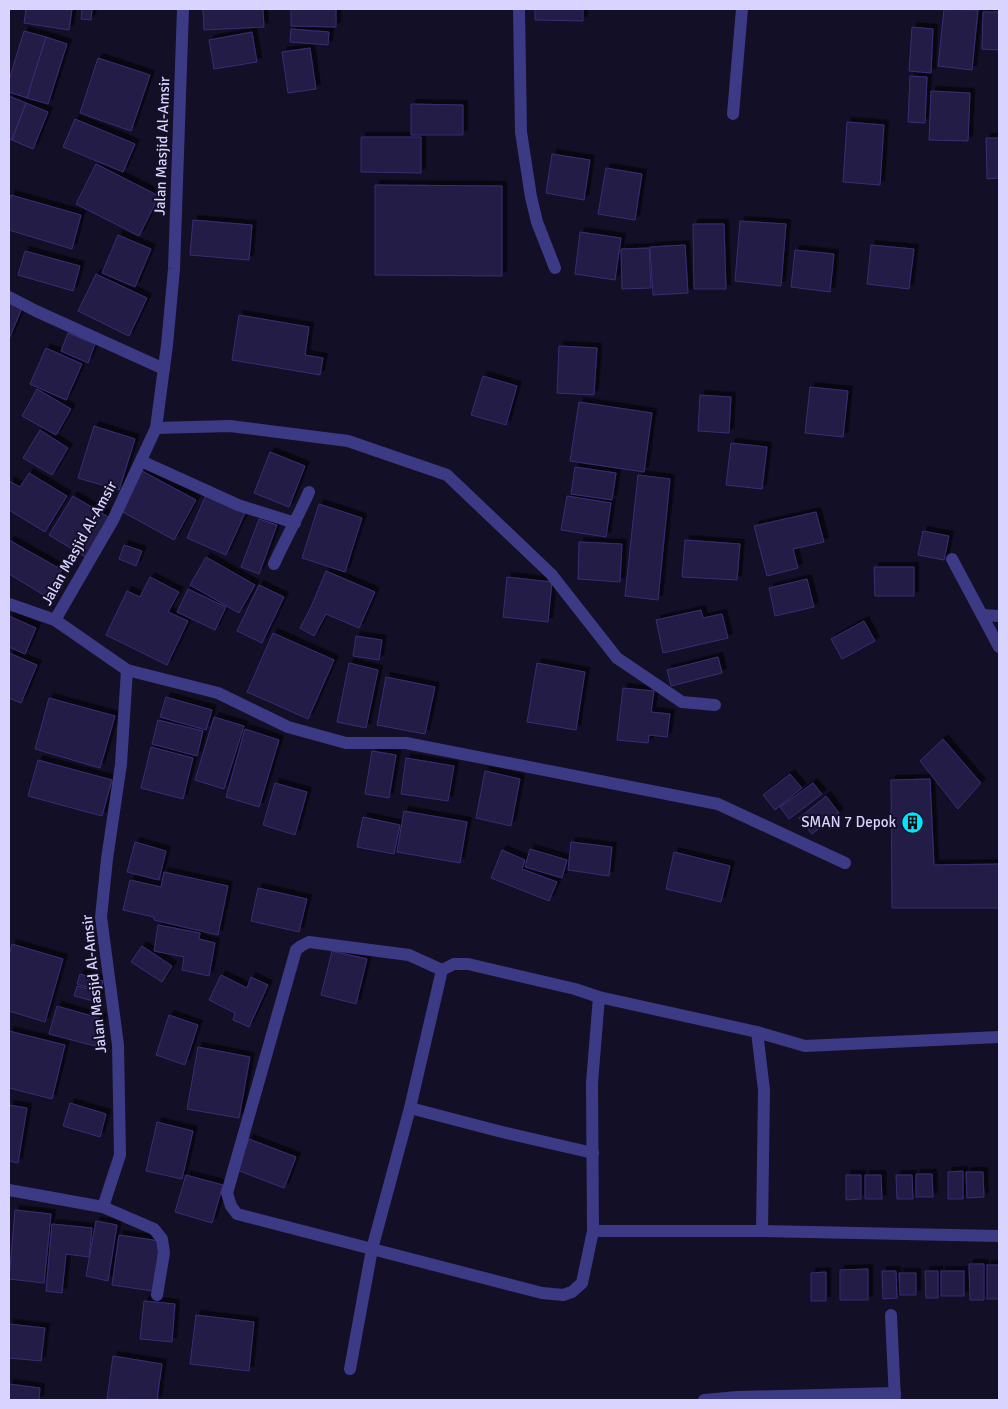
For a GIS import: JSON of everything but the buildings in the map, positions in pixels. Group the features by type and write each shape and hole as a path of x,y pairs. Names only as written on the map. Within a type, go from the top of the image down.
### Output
{"street":[{"name":"Jalan Masjid Al-Amsir","path":"102,1207 120,1155 118,1045 101,917 107,859 121,764 126,670 55,620 113,520 156,428 174,269 184,9"},
{"path":"519,9 520,132 537,222 555,268"},
{"path":"733,114 742,9"},
{"path":"9,297 44,315 164,369"},
{"path":"156,428 230,426 348,440 447,475 551,574 617,658 682,702 715,706"},
{"path":"141,461 238,505 295,523"},
{"path":"274,564 309,492"},
{"path":"952,558 999,647"},
{"path":"9,604 55,620"},
{"path":"982,615 999,616"},
{"path":"126,670 218,694 288,727 346,743 406,743 718,804 845,863"},
{"path":"442,970 409,955 316,942 309,942 296,950 228,1193 231,1206 237,1214 542,1293 562,1295 572,1292 582,1283 593,1231 592,1083 599,997"},
{"path":"442,970 454,964 468,964 575,988 599,997 757,1032 805,1046 999,1037"},
{"path":"350,1369 372,1249 410,1108 442,970"},
{"path":"757,1032 764,1090 762,1231"},
{"path":"410,1108 593,1153"},
{"path":"9,1190 102,1207 154,1229 162,1238 164,1253 157,1295"},
{"path":"593,1231 762,1231 999,1236"},
{"path":"704,1400 895,1397 891,1315"}],"place":[{"name":"SMAN 7 Depok","path":"912,822"}]}
